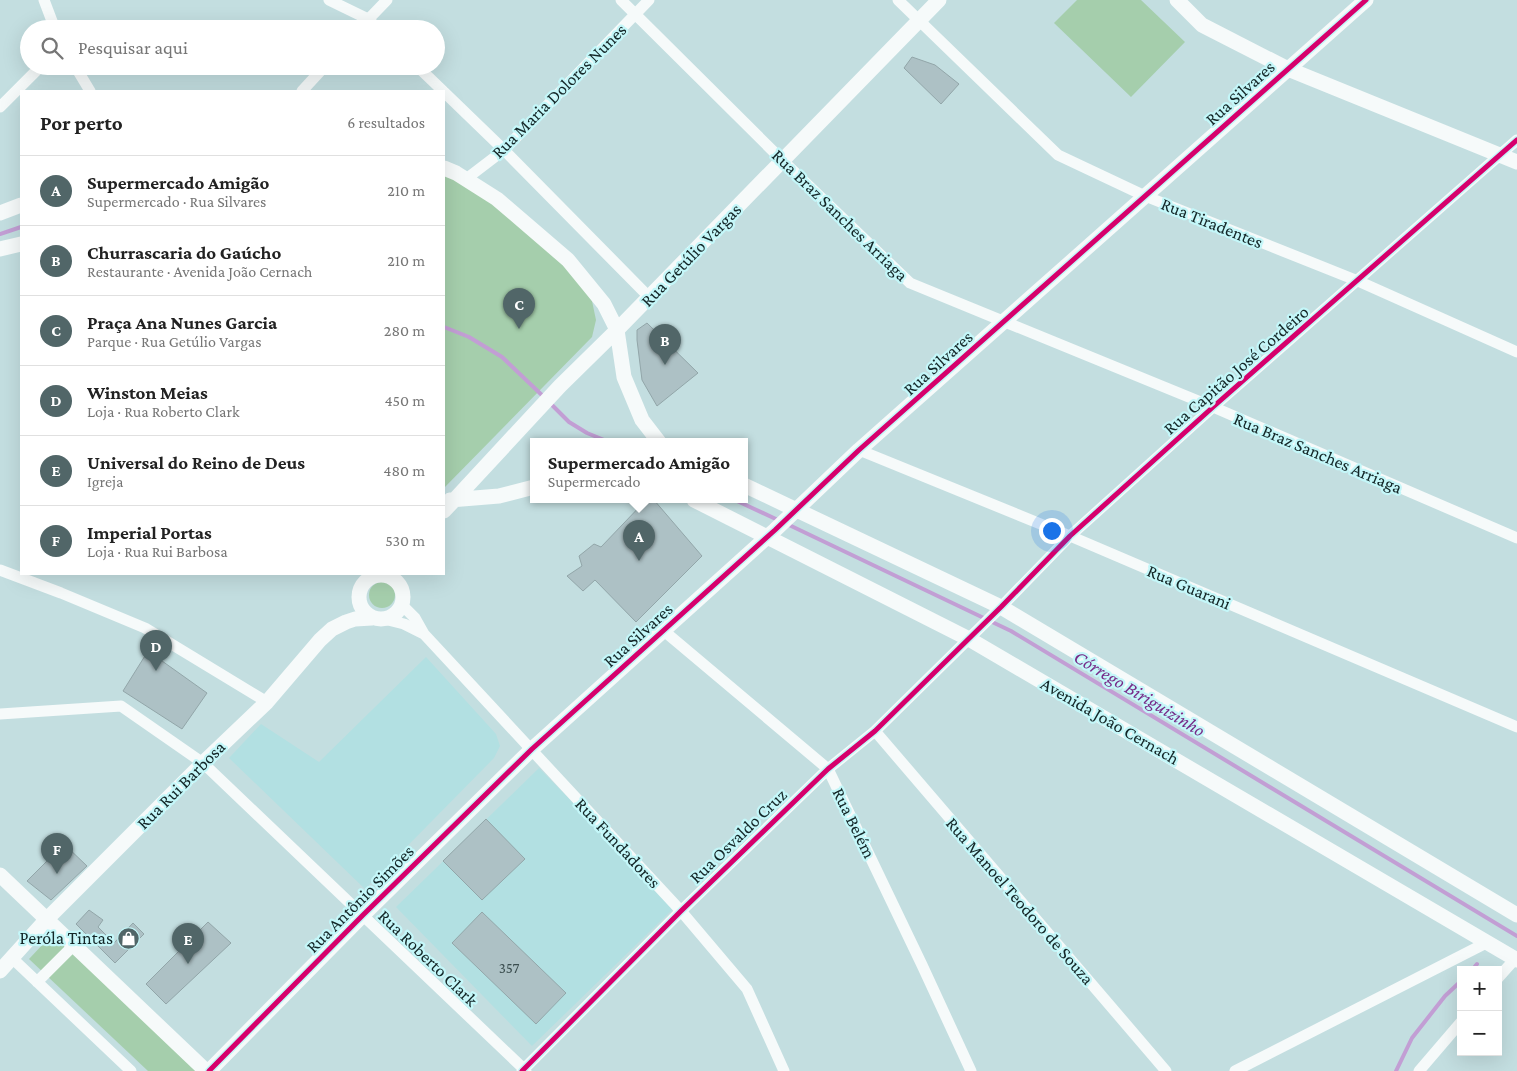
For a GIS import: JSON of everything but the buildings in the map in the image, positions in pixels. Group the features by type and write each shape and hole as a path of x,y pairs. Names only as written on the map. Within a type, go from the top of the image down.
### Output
{"street":[{"path":"44,0 52,20"},
{"path":"329,0 368,19 387,0"},
{"name":"Rua Braz Sanches Arriaga","path":"621,0 783,161 910,283 1213,407 1517,538"},
{"name":"Rua Maria Dolores Nunes","path":"466,179 504,150 649,0"},
{"name":"Rua Tiradentes","path":"898,0 1058,155 1145,196 1358,281 1517,352"},
{"name":"Rua Getúlio Vargas","path":"449,500 940,0"},
{"path":"1177,0 1202,25 1288,70 1517,162"},
{"name":"Rua Silvares","path":"532,749 772,533 859,450 1366,0"},
{"path":"0,107 32,75"},
{"path":"80,75 89,90"},
{"path":"303,90 317,75"},
{"path":"426,75 441,90"},
{"path":"445,94 504,150 649,297"},
{"name":"Rua Capitão José Cordeiro","path":"980,628 1070,536 1213,407 1517,140"},
{"path":"445,168 456,173 497,199 568,260 604,304 617,330 624,378 642,420 656,438"},
{"path":"0,213 20,205"},
{"path":"0,250 20,244"},
{"name":"Rua Guarani","path":"859,450 1070,536 1517,727"},
{"path":"748,487 792,514 998,610 1517,915"},
{"path":"449,500 499,496 530,488"},
{"name":"Avenida João Cernach","path":"701,503 772,533 969,639 1516,960"},
{"path":"0,570 145,628 267,702"},
{"path":"383,575 398,582 403,600"},
{"path":"370,576 362,585 359,592 359,600 361,607 366,613 378,618 395,614 403,600 406,575"},
{"name":"Rua Fundadores","path":"403,600 424,634 681,910 747,989 784,1071"},
{"name":"Rua Rui Barbosa","path":"0,971 46,920 203,763 267,702 320,640 332,629 355,619 378,618"},
{"name":"Rua Fundadores","path":"378,618 404,624 424,634"},
{"name":"Rua Osvaldo Cruz","path":"524,1070 681,910 828,769 875,731 980,628"},
{"name":"Rua Belém","path":"664,631 828,769 971,1071"},
{"name":"Rua Roberto Clark","path":"0,714 122,706 203,763 524,1070"},
{"name":"Rua Manoel Teodoro de Souza","path":"875,731 1166,1071"},
{"name":"Rua Antônio Simões","path":"207,1071 363,914 532,749"},
{"path":"0,875 207,1071"},
{"path":"1235,1071 1488,942"},
{"path":"37,982 74,945"},
{"path":"12,958 131,1071"},
{"path":"1502,974 1516,960"},
{"path":"1419,1071 1457,1027"}],"shaded area":[{"path":"426,657 496,734 500,746 494,758 365,889 229,758 261,724 319,762"},
{"path":"539,768 675,907 532,1046 396,907"}],"green space":[{"path":"1077,0 1141,0 1185,42 1131,97 1054,23"},
{"path":"445,175 483,195 546,248 577,279 592,301 596,320 592,337 445,487"},
{"path":"382,582 391,586 395,595 391,604 382,608 373,604 369,595 373,586"},
{"path":"60,926 213,1071 148,1071 29,959"}],"waterway":[{"name":"Córrego Biriguizinho","path":"0,234 20,227"},
{"name":"Córrego Biriguizinho","path":"445,327 469,337 502,357 545,398"},
{"name":"Córrego Biriguizinho","path":"550,403 569,422 599,438"},
{"name":"Córrego Biriguizinho","path":"741,503 778,520"},
{"name":"Córrego Biriguizinho","path":"787,524 1011,631 1517,936"},
{"path":"1396,1071 1412,1038 1445,996 1457,985"}],"cycle path":[{"path":"209,1071 363,915 532,749 775,530 859,450 1366,0"},
{"path":"522,1071 681,911 828,769 875,731 1070,536 1213,407 1517,140"}],"place":[{"name":"Praça Ana Nunes Garcia","path":"519,329"},
{"name":"Churrascaria do Gaúcho","path":"665,365"},
{"name":"Supermercado Amigão","path":"639,561"},
{"name":"Winston Meias","path":"156,671"},
{"name":"Imperial Portas","path":"57,874"},
{"name":"Peróla Tintas","path":"129,938"},
{"name":"Universal do Reino de Deus","path":"188,964"}]}
